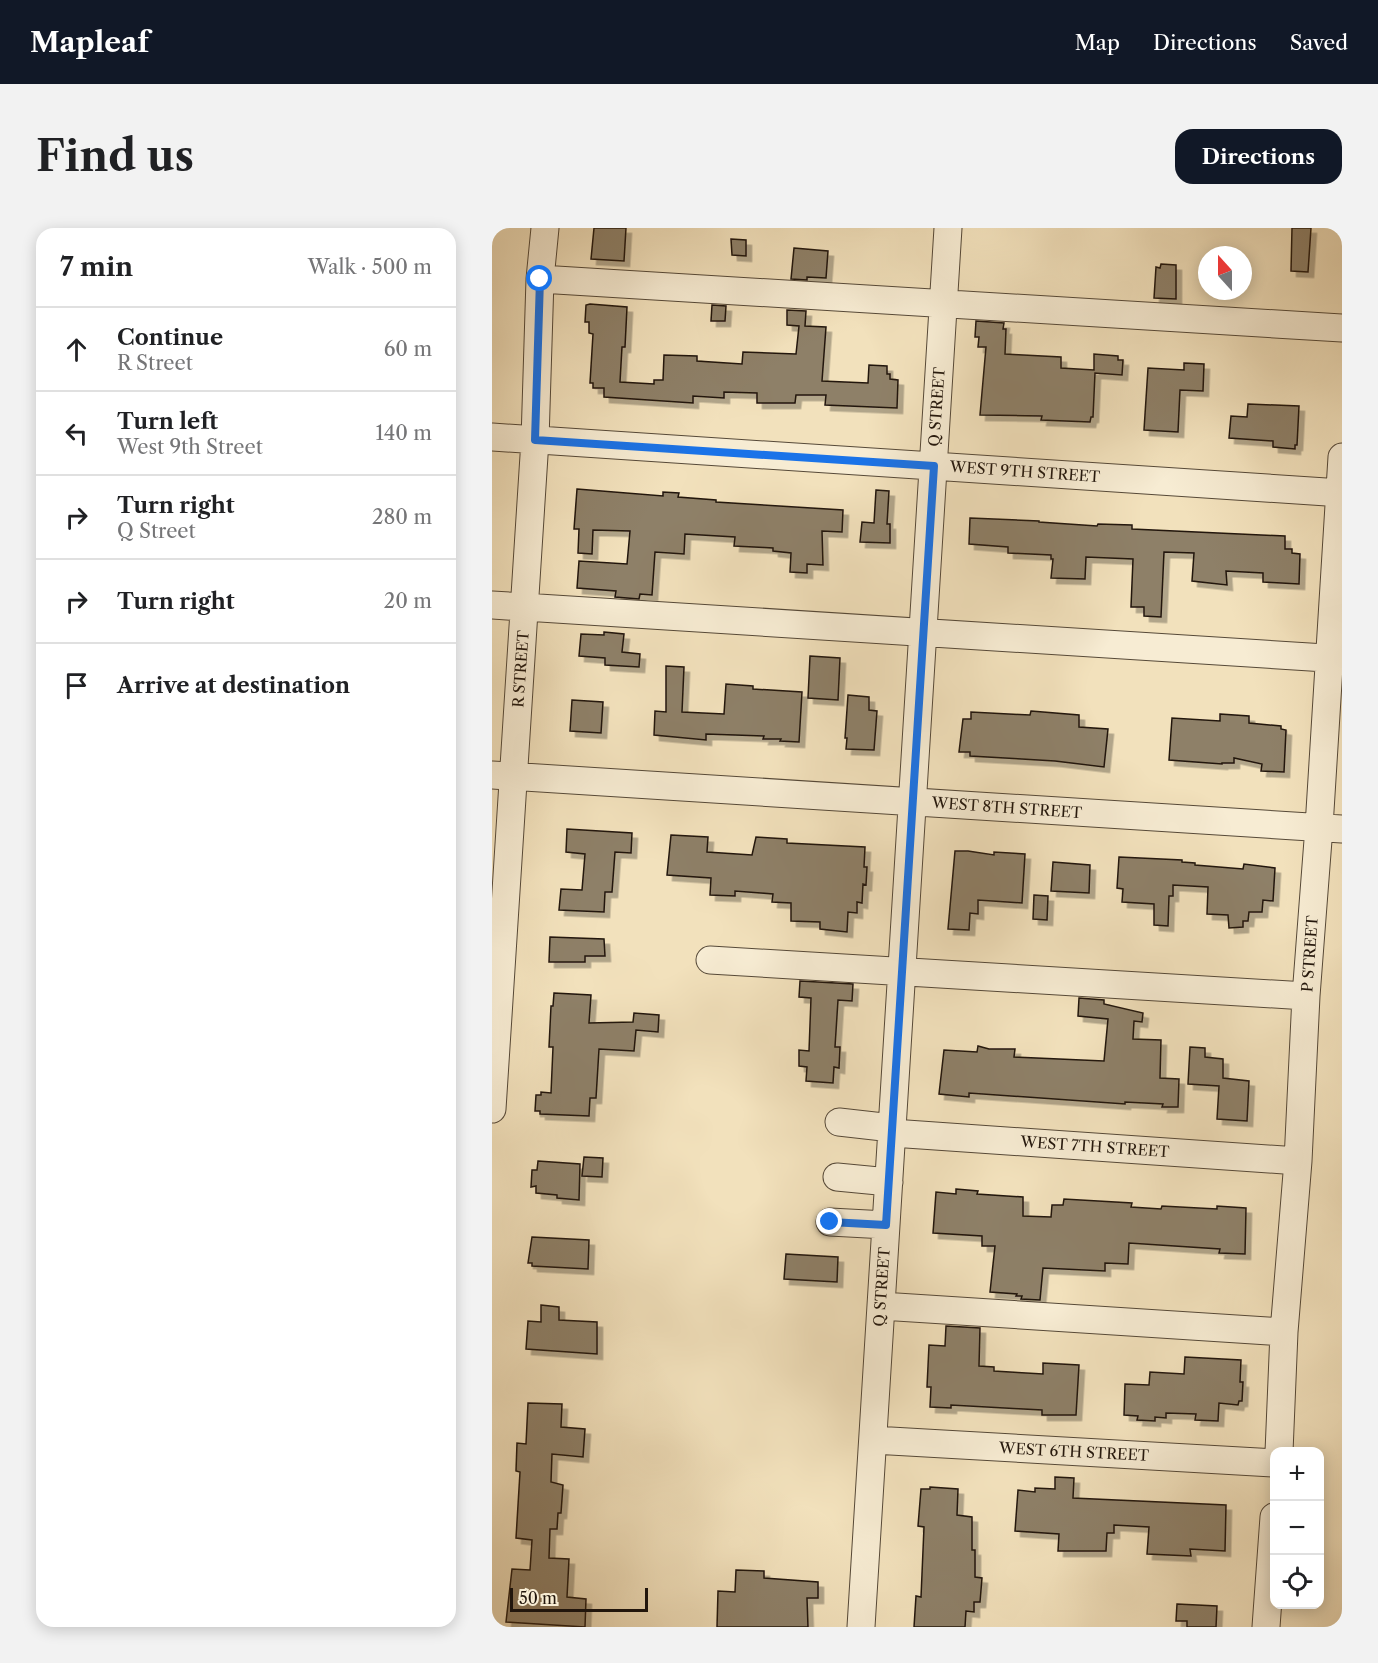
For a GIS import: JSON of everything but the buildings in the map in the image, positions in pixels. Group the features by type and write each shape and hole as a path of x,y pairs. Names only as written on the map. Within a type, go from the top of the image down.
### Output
{"street":[{"name":"R STREET","path":"492,1109 503,776 525,607 535,440 540,279 545,228"},
{"name":"Q STREET","path":"861,1627 948,228"},
{"path":"540,279 1342,328"},
{"name":"WEST 9TH STREET","path":"492,437 1341,493"},
{"name":"P STREET","path":"1279,1447 1284,1332 1298,1161 1306,996 1331,828 1342,457"},
{"path":"492,604 1336,658"},
{"name":"WEST 8TH STREET","path":"503,776 1331,828"},
{"path":"710,960 1306,996"},
{"name":"WEST 7TH STREET","path":"839,1122 892,1130 1298,1161"},
{"path":"837,1177 889,1182"},
{"path":"830,1222 886,1225"},
{"path":"881,1306 1284,1332"},
{"name":"WEST 6TH STREET","path":"873,1440 1270,1463"},
{"path":"1266,1627 1272,1555"}],"route":[{"path":"540,279 535,440 934,466 886,1225 830,1222"}]}
